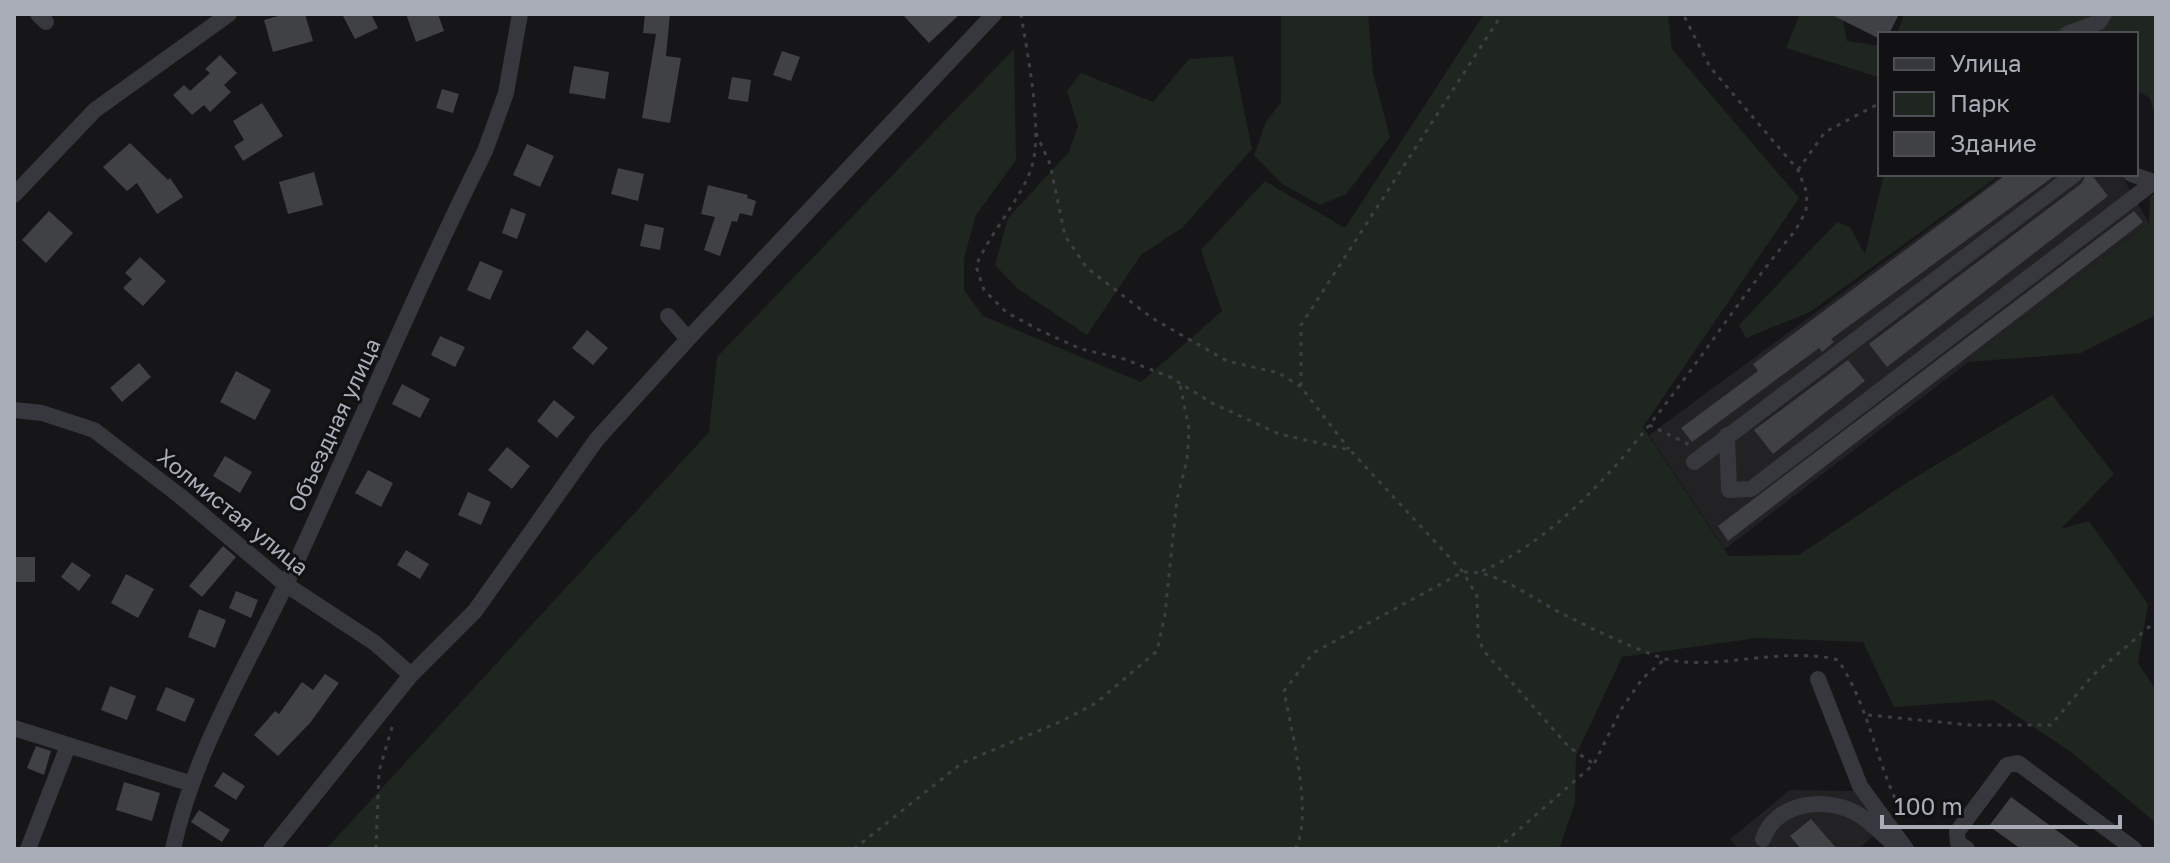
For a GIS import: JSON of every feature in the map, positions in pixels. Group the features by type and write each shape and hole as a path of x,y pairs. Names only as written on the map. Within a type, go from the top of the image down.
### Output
{"street":[{"path":"14,195 95,110 229,14"},
{"name":"Объездная улица","path":"173,849 192,784 239,676 285,584 485,151 506,93 520,14"},
{"path":"271,849 411,675 475,611 597,439 994,14"},
{"path":"2072,32 2099,22 2104,14"},
{"path":"1699,457 2072,176"},
{"path":"1727,435 1729,490 1751,489 2155,182"},
{"path":"668,316 688,339"},
{"name":"Холмистая улица","path":"14,410 42,413 94,430 285,584 375,643 411,675"},
{"path":"1818,679 1860,786 1906,849"},
{"path":"14,728 192,784"},
{"path":"28,849 68,746"},
{"path":"1967,849 1958,843 1957,832 2007,765 2018,763 2134,849"},
{"path":"1763,839 1767,827 1779,814 1802,805 1830,805 1859,814 1899,849"}],"path":[{"path":"1021,14 1035,129 1032,168 986,241 976,266 984,290 1006,312 1081,349 1124,359 1279,434 1350,450"},
{"path":"1301,387 1301,325 1502,14"},
{"path":"1295,849 1302,837 1298,773 1284,691 1313,653 1463,572 1482,571 1509,559 1547,533 1627,452 1649,425 1795,231 1806,211 1807,193 1798,170 1710,67 1683,14"},
{"path":"1798,170 1825,132 1878,104"},
{"path":"1035,129 1050,164 1065,236 1087,268 1152,318 1227,361 1279,373 1301,387 1350,450 1463,572 1477,596 1478,635 1483,650 1569,747 1594,764"},
{"path":"854,849 962,763 1062,721 1096,703 1157,651 1165,614 1177,499 1187,460 1188,417 1179,383"},
{"path":"1649,425 1699,457"},
{"path":"1482,571 1567,616 1665,659 1643,678 1622,708 1594,764 1497,849"},
{"path":"1867,715 1970,725 2051,725 2092,676 2156,621"},
{"path":"376,849 379,771 391,738 395,696"}],"shaded area":[{"path":"2001,176 2122,176 2149,223 1725,549 1649,435"},
{"path":"1790,790 1854,791 1883,828 1858,849 1738,849 1730,839"}],"green space":[{"path":"1281,14 1368,14 1373,73 1390,137 1346,194 1320,205 1282,184 1254,155 1266,122 1281,102"},
{"path":"1484,14 1668,14 1672,49 1799,198 1643,427 1729,556 1799,555 1906,483 2052,395 2114,474 2061,529 2089,521 2148,604 2138,663 2156,690 2156,823 2071,752 1993,700 1894,707 1863,642 1757,638 1622,657 1576,755 1575,803 1559,849 326,849 709,432 717,357 1014,49 1016,160 976,215 964,258 964,290 983,316 1141,382 1222,311 1201,250 1265,181 1345,228"},
{"path":"1800,14 1831,14 1843,20 1847,41 1878,46 1878,77 1786,48"},
{"path":"1904,14 2156,14 2156,119 2150,98 2138,91 2138,32 1898,32"},
{"path":"1233,56 1252,149 1183,227 1141,255 1087,335 1018,289 995,265 1008,218 1069,152 1078,126 1067,91 1081,73 1153,102 1189,59"},
{"path":"1884,176 1998,176 1810,312 1746,338 1739,325 1837,222 1850,227 1865,254"},
{"path":"2156,191 2156,315 2081,353 1968,362 2149,223 2150,198"}],"building":[{"path":"285,14 305,14 313,41 273,52 264,20"},
{"path":"342,14 371,14 378,28 355,39"},
{"path":"406,14 438,14 444,31 416,42"},
{"path":"645,14 670,14 666,56 681,58 670,123 642,118 656,34 643,33"},
{"path":"902,14 960,14 929,43"},
{"path":"1830,14 1899,14 1890,32 1878,32 1878,38"},
{"path":"782,51 800,57 791,81 773,75"},
{"path":"220,55 237,73 224,85 231,92 210,112 204,105 192,115 173,95 184,85 190,91 210,73 205,69"},
{"path":"574,66 609,72 605,99 569,93"},
{"path":"732,77 751,80 748,102 728,99"},
{"path":"442,89 459,94 453,113 436,108"},
{"path":"262,103 283,136 243,161 234,146 244,140 233,121"},
{"path":"130,143 168,180 170,178 183,197 157,214 137,183 127,191 103,167"},
{"path":"527,144 554,156 540,187 513,175"},
{"path":"618,168 644,174 638,201 611,194"},
{"path":"314,172 323,205 288,214 279,182"},
{"path":"2004,176 2054,176 1831,339 1834,342 1822,352 1819,348 1692,442 1681,428 1758,371 1753,364"},
{"path":"2085,176 2093,176 2108,196 1887,367 1869,344 2082,183"},
{"path":"708,185 748,195 747,198 756,201 752,216 740,213 737,222 732,221 720,256 704,250 715,217 701,214"},
{"path":"511,208 526,214 517,239 502,233"},
{"path":"49,211 73,233 46,263 22,240"},
{"path":"2134,211 2143,222 1728,541 1718,526"},
{"path":"645,224 664,228 660,250 640,246"},
{"path":"140,257 166,281 143,306 123,288 132,279 125,273"},
{"path":"480,261 503,271 490,300 467,290"},
{"path":"587,330 608,348 593,365 572,348"},
{"path":"440,336 465,347 455,367 431,355"},
{"path":"1848,360 1865,381 1773,454 1754,430"},
{"path":"139,363 151,377 122,402 110,388"},
{"path":"236,371 271,390 255,420 220,402"},
{"path":"402,384 430,399 420,418 392,404"},
{"path":"554,400 575,417 557,438 537,421"},
{"path":"507,447 530,466 512,489 488,470"},
{"path":"225,456 252,472 240,493 213,476"},
{"path":"368,470 393,483 381,507 355,493"},
{"path":"468,492 491,502 481,525 458,515"},
{"path":"223,546 236,557 202,597 189,586"},
{"path":"406,550 429,564 420,579 397,565"},
{"path":"14,557 35,557 35,582 14,582"},
{"path":"72,562 91,575 79,591 61,577"},
{"path":"126,574 154,589 138,618 111,603"},
{"path":"236,591 258,600 251,618 229,608"},
{"path":"199,609 226,620 215,648 188,637"},
{"path":"325,674 339,683 310,723 278,756 254,735 275,711 279,714 302,682 313,690"},
{"path":"110,686 136,696 127,720 101,710"},
{"path":"166,687 195,699 185,722 156,710"},
{"path":"36,746 51,751 44,775 27,768"},
{"path":"223,772 245,786 236,800 214,786"},
{"path":"124,782 160,793 152,821 116,810"},
{"path":"2011,797 2082,849 2021,849 1989,826"},
{"path":"199,810 230,830 222,842 191,822"},
{"path":"1811,819 1837,849 1801,849 1790,836"}]}
